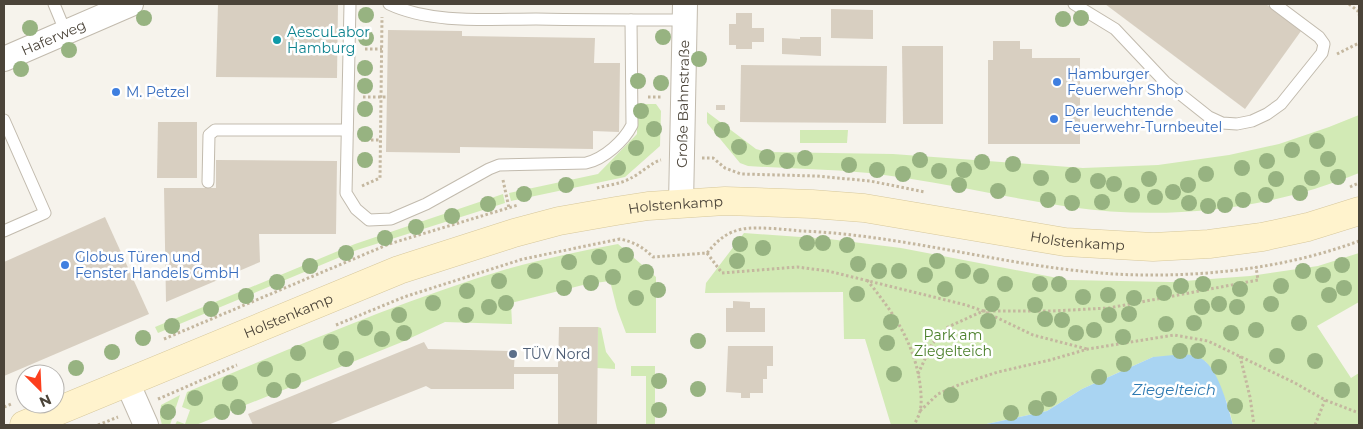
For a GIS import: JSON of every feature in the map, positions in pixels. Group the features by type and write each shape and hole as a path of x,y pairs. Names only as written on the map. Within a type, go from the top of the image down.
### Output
{"main road":[{"name":"Holstenkamp","path":"24,425 399,270 514,233 559,221 596,214 648,206 756,202 864,208 1066,242 1153,247 1209,244 1262,237 1308,227 1359,211"}],"street":[{"name":"Haferweg","path":"4,59 66,33 100,10 131,4"},
{"name":"Große Bahnstraße","path":"681,204 685,12"},
{"path":"126,382 146,425"}],"lane":[{"path":"54,4 66,33"},
{"path":"350,4 346,193 356,209 369,220 390,219 426,204 499,165 586,163 595,161 603,156 628,132 632,125 631,20"},
{"path":"1074,4 1114,29 1165,82 1209,117 1222,123 1237,124 1252,121 1267,114 1281,104 1322,52 1324,44 1319,37 1276,4"},
{"path":"386,8 462,19 631,20 685,12"},
{"path":"4,120 45,213 4,231"},
{"path":"208,182 209,135 215,130 346,130"}],"path":[{"path":"1349,4 1358,11 1359,15"},
{"path":"346,193 380,178 381,98 386,8"},
{"path":"347,97 387,97"},
{"path":"632,97 683,97"},
{"path":"704,158 713,158 725,168 741,174 816,176 870,181 933,193"},
{"path":"499,165 514,233"},
{"path":"1341,190 1359,183"},
{"path":"707,254 715,242 725,234"},
{"path":"330,327 404,297 522,259 620,238 634,242 653,257 707,254"},
{"path":"707,254 722,273 797,267 828,271 866,279 982,311 1033,335 1088,349"},
{"path":"918,374 932,344 948,327 982,311 1052,311 1108,308 1258,280 1256,267"},
{"path":"866,279 888,304 907,337 921,391 920,411 914,425"},
{"path":"920,411 938,394 998,372 1088,349 1174,335 1208,341 1295,383 1325,400 1359,413"},
{"path":"1240,356 1250,397 1254,425"},
{"path":"160,399 239,364"},
{"path":"1315,425 1325,400"},
{"path":"98,425 118,417"}],"green space":[{"path":"637,104 656,104 661,111 660,146 625,177 511,201 509,193 598,174 637,134"},
{"path":"707,112 756,149 767,152 893,154 1083,168 1158,165 1229,155 1279,144 1359,115 1359,173 1325,186 1253,204 1180,212 1106,211 1070,207 884,175 833,170 748,166 740,163 707,123"},
{"path":"800,130 848,130 847,143 800,143"},
{"path":"503,194 505,203 357,250 158,333 155,327 355,244"},
{"name":"Park am Ziegelteich","path":"744,233 829,239 901,248 1068,280 1171,282 1250,276 1318,266 1359,253 1359,302 1317,326 1351,378 1359,373 1359,425 1233,425 1228,405 1213,372 1206,362 1196,356 1153,357 1082,389 1047,411 982,425 891,425 865,339 844,339 843,292 705,293 706,283"},
{"path":"618,244 656,277 656,333 626,333 617,309 610,281 587,284 511,303 512,324 445,322 402,342 196,425 175,425 177,421 185,424 190,410 182,407 187,392 305,342 425,296 507,269 562,255"},
{"path":"598,327 601,328 606,352 615,364 615,369 597,368"},
{"path":"631,366 655,366 655,425 646,425 646,376 631,376"},
{"path":"180,395 170,425 162,425 160,417 161,405"}],"water":[{"name":"Ziegelteich","path":"1184,354 1201,358 1211,368 1223,392 1233,425 982,425 1047,411 1082,389 1153,357"}],"building":[{"name":"AescuLabor Hamburg","path":"218,4 338,4 337,78 216,77"},
{"path":"1105,4 1266,4 1301,31 1245,109"},
{"path":"831,9 873,10 873,39 831,38"},
{"path":"736,13 752,13 752,28 764,28 764,42 752,42 752,49 736,49 736,45 729,45 729,24 736,24"},
{"path":"388,30 462,31 462,36 595,38 594,63 620,63 619,132 593,131 593,149 460,147 460,153 386,152"},
{"path":"800,37 821,37 821,56 782,54 782,38 800,39"},
{"path":"993,41 1020,41 1020,49 1032,49 1032,58 1080,58 1080,144 988,144 988,60 993,60"},
{"path":"902,46 943,46 943,124 903,124"},
{"path":"741,65 887,66 886,123 740,122"},
{"path":"716,105 725,105 725,110 716,110"},
{"path":"158,122 197,122 197,178 157,178"},
{"path":"216,160 337,161 336,234 259,234 260,262 166,302 164,188 216,188"},
{"path":"105,217 149,314 32,364 15,364 15,371 4,376 4,262"},
{"path":"733,301 750,302 750,308 765,308 765,332 726,332 726,308 733,308"},
{"path":"559,327 598,327 597,425 558,425 558,374 514,374 514,389 431,389 426,386 328,425 253,425 248,414 424,342 428,349 515,351 514,367 558,367"},
{"path":"728,346 773,346 773,366 767,366 767,379 763,379 763,393 750,393 750,398 741,398 741,393 726,392"}],"place":[{"name":"AescuLabor Hamburg","path":"277,40"},
{"name":"Hamburger Feuerwehr Shop","path":"1057,82"},
{"name":"M. Petzel","path":"116,92"},
{"name":"Der leuchtende Feuerwehr-Turnbeutel","path":"1054,119"},
{"name":"Globus Türen und Fenster Handels GmbH","path":"65,265"},
{"name":"TÜV Nord","path":"513,354"}]}
